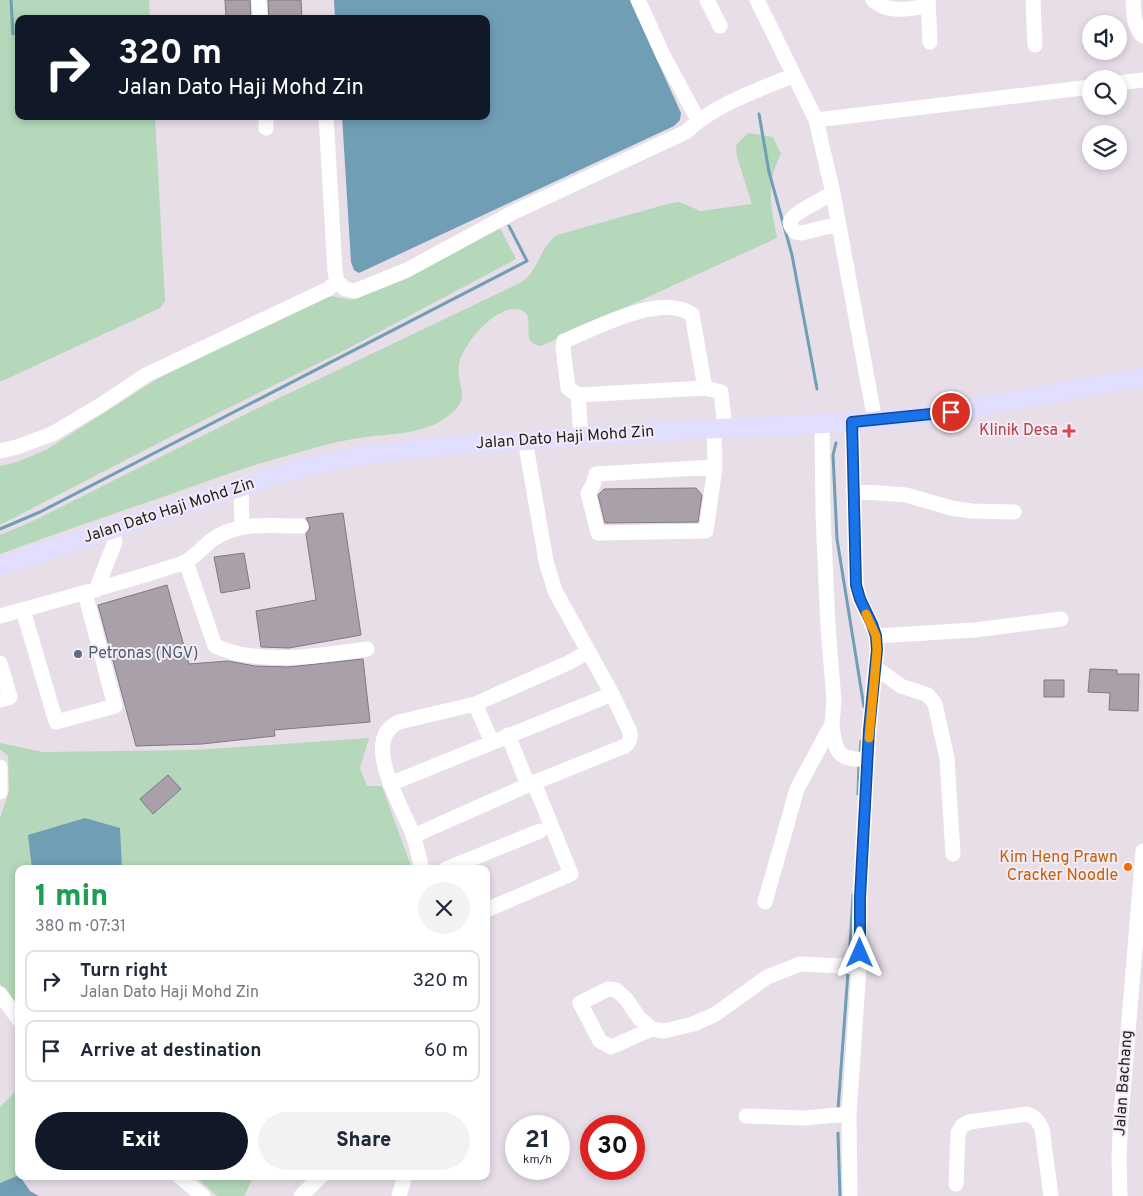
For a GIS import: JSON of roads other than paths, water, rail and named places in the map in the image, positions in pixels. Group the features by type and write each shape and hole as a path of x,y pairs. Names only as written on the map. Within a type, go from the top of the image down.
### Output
{"main road":[{"name":"Jalan Dato Haji Mohd Zin","path":"0,566 241,486 303,468 358,456 435,447 581,436 874,421 951,412 1143,377"}],"street":[{"path":"259,0 260,15"},
{"path":"638,0 663,55 698,120"},
{"path":"707,0 720,26"},
{"path":"757,0 816,120 833,193 874,421"},
{"path":"873,0 891,9 928,3 930,42"},
{"path":"1033,0 1036,45"},
{"path":"1133,0 1136,27 1143,36"},
{"path":"326,120 335,271 337,281 345,289 356,291 408,270 514,212 686,132 698,120 733,101 794,75"},
{"path":"1127,82 1143,80"},
{"path":"816,120 1082,88"},
{"path":"833,193 792,218 790,223 796,232 802,233 838,224"},
{"path":"0,451 17,448 52,434 102,406 146,375 328,289 337,281"},
{"path":"705,388 692,314 685,310 658,308 636,311 564,342 563,348 568,388 578,395 705,388 721,392 720,428 715,467 706,531 598,533 588,493 593,485 596,474 715,467"},
{"path":"578,395 581,436"},
{"path":"850,1196 849,1114 859,967 861,759 876,668 877,650 876,636 856,585 852,422"},
{"path":"822,424 823,514 828,627 834,701 832,724 837,749 845,758 861,759"},
{"path":"413,836 629,743 630,732 612,694 555,591 546,561 525,440"},
{"path":"241,486 242,526"},
{"path":"853,491 906,495 952,508 971,511 1014,512"},
{"path":"0,616 186,562 226,531 242,526 301,526"},
{"path":"23,610 56,722 115,706 91,591 115,542 112,530"},
{"path":"186,562 214,646 239,654 308,658 366,649"},
{"path":"876,636 975,630 1061,620"},
{"path":"421,865 413,836 386,771 382,749 386,732 391,726 399,722 475,704 568,663 588,652"},
{"path":"0,663 10,697 0,700"},
{"path":"876,668 901,686 928,695 935,704 947,758 953,854"},
{"path":"390,784 612,694"},
{"path":"475,704 492,742"},
{"path":"765,902 797,789 832,724"},
{"path":"490,908 571,874 508,735"},
{"path":"0,768 0,792"},
{"path":"456,865 540,831"},
{"name":"Jalan Bachang","path":"1120,1196 1121,1117 1143,851"},
{"path":"652,1030 639,1018 626,999 616,990 608,989 580,1003 600,1041 611,1048 652,1030 664,1031 693,1024 714,1015 767,977 800,964 859,967"},
{"path":"0,994 15,1015"},
{"path":"746,1116 804,1118 849,1114"},
{"path":"956,1184 958,1133 962,1126 969,1122 1027,1114 1039,1121 1042,1129 1051,1196"},
{"path":"184,1180 203,1196"},
{"path":"301,1196 317,1180"},
{"path":"399,1196 404,1180"}],"water":[{"path":"334,0 630,0 681,113 680,120 674,126 359,273 354,270 351,262 342,120 490,120 490,15 335,15"},
{"path":"85,818 120,828 122,865 32,865 28,835"},
{"path":"15,1177 15,1180 22,1180 30,1191 39,1196 0,1196 0,1183"}],"waterway":[{"path":"11,0 13,34"},
{"path":"759,114 769,172 792,255 817,389"},
{"path":"0,529 40,512 527,261 509,226"},
{"path":"836,443 833,455 837,539 864,707"},
{"path":"860,754 861,741"},
{"path":"858,794 859,763"},
{"path":"849,961 853,895"},
{"path":"838,1110 848,972"},
{"path":"838,1133 840,1196"}],"place":[{"name":"Klinik Desa","path":"1069,431"},
{"name":"Petronas (NGV)","path":"78,654"},
{"name":"Kim Heng Prawn Cracker Noodle","path":"1128,867"}]}
